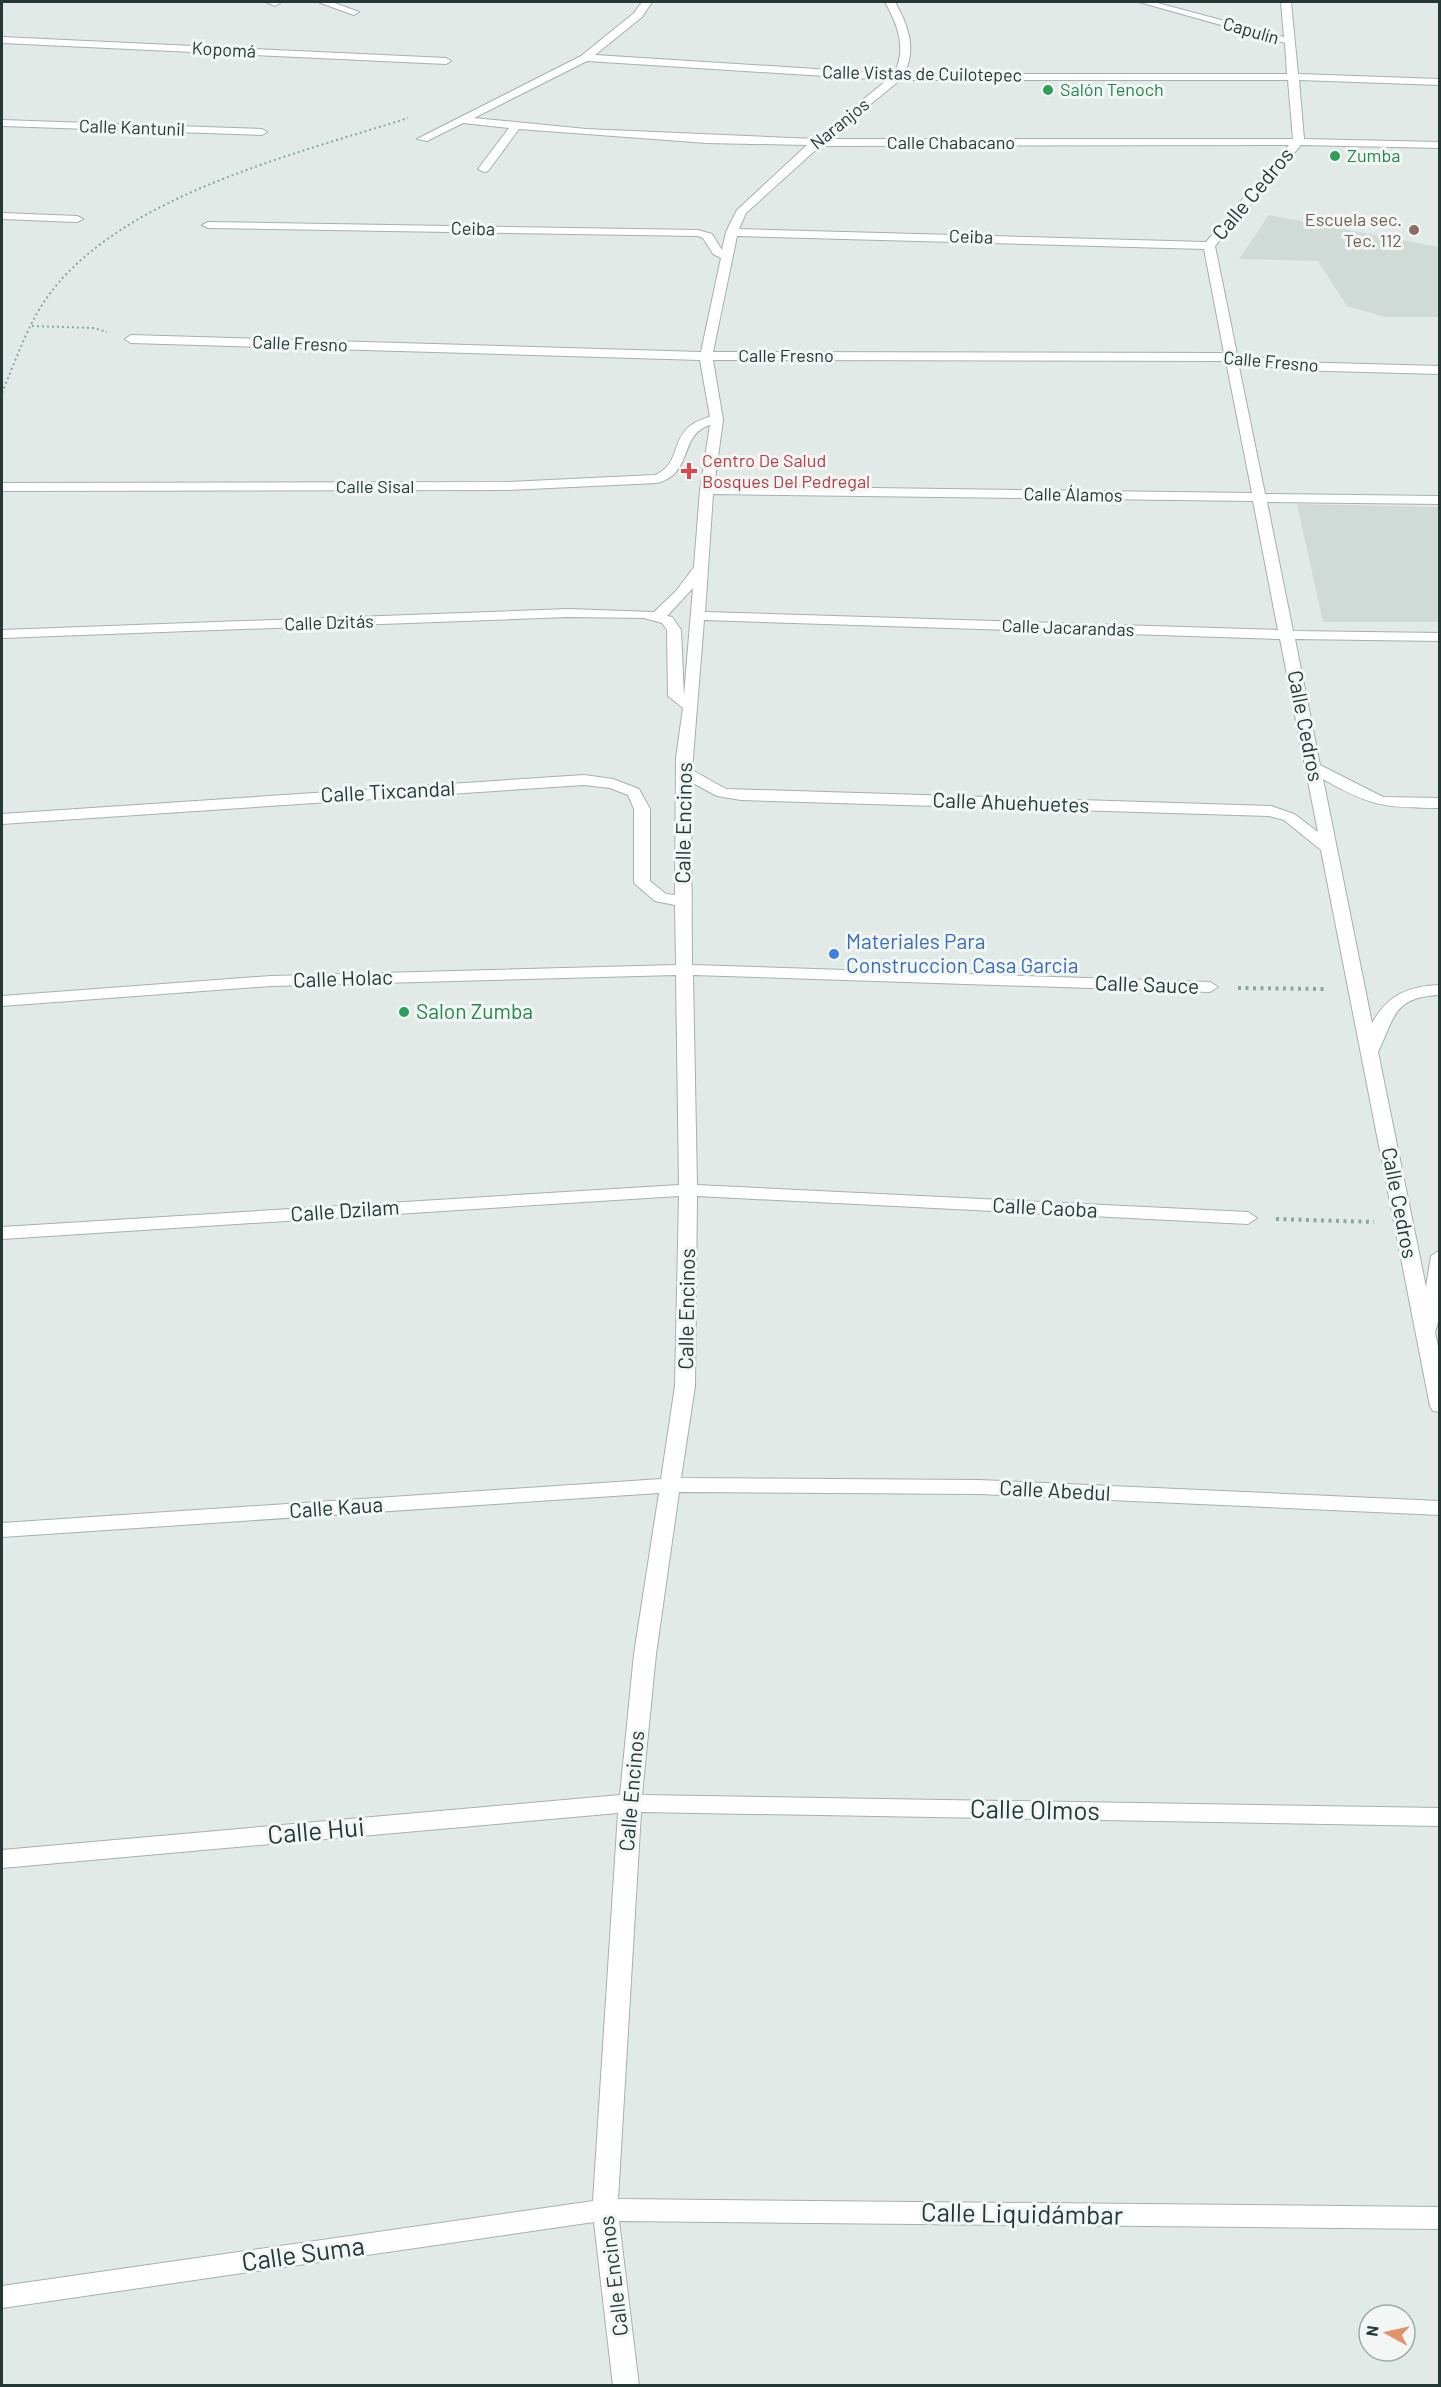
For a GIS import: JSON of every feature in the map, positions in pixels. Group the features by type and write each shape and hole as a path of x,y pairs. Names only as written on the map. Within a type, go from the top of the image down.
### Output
{"street":[{"path":"323,2 354,12"},
{"path":"423,139 585,58 638,15 647,2"},
{"path":"890,2 903,25 906,60 897,76"},
{"name":"Capulín","path":"1144,2 1288,41"},
{"name":"Calle Cedros","path":"1286,2 1299,141 1209,246 1440,1406"},
{"name":"Kopomá","path":"2,40 446,61"},
{"name":"Calle Vistas de Cuilotepec","path":"585,58 897,76 1294,76 1440,82"},
{"name":"Naranjos","path":"732,232 741,212 816,143 897,76"},
{"name":"Calle Chabacano","path":"464,120 515,127 755,143 1299,141 1440,145"},
{"name":"Calle Kantunil","path":"2,123 262,132"},
{"path":"484,169 515,127"},
{"path":"2,216 77,219"},
{"name":"Ceiba","path":"208,225 698,233 708,236 717,252 727,257"},
{"name":"Ceiba","path":"732,232 964,237 1209,246"},
{"name":"Calle Encinos","path":"627,2385 605,2210 630,1803 645,1654 685,1386 688,1190 683,902 686,773 684,758 691,707 707,490 717,420 706,356 732,232"},
{"name":"Calle Fresno","path":"131,339 706,356 1231,357 1291,366 1440,370"},
{"name":"Calle Sisal","path":"2,487 496,486 657,479 669,476 674,469 688,432 697,425 717,420"},
{"name":"Calle Álamos","path":"707,490 1440,500"},
{"path":"691,707 675,696 674,630 667,620 657,616 681,594 700,569"},
{"name":"Calle Dzitás","path":"2,633 568,613 657,616"},
{"name":"Calle Jacarandas","path":"698,616 1287,635 1440,637"},
{"path":"1313,767 1344,783 1357,793 1381,802 1440,803"},
{"name":"Calle Ahuehuetes","path":"686,773 722,793 741,795 1272,811 1289,817 1329,848"},
{"name":"Calle Tixcandal","path":"2,819 252,800 584,780 613,784 634,792 642,809 642,884 661,898 683,902"},
{"name":"Calle Sauce","path":"685,970 1210,987"},
{"name":"Calle Holac","path":"2,1001 271,981 685,970"},
{"path":"1370,1054 1378,1027 1386,1012 1403,995 1419,990 1440,990"},
{"name":"Calle Caoba","path":"688,1190 1248,1218"},
{"name":"Calle Dzilam","path":"2,1233 688,1190"},
{"path":"1426,1339 1440,1256"},
{"name":"Calle Abedul","path":"670,1485 979,1487 1440,1508"},
{"name":"Calle Kaua","path":"2,1530 670,1485"},
{"name":"Calle Olmos","path":"630,1803 1440,1816"},
{"name":"Calle Hui","path":"2,1859 630,1803"},
{"name":"Calle Liquidámbar","path":"605,2210 1440,2218"},
{"name":"Calle Suma","path":"2,2297 605,2210"}],"path":[{"path":"2,393 32,326 54,288 89,254 140,219 208,186 416,116"},
{"path":"32,326 94,328 131,339"},
{"name":"Calle Sauce","path":"1210,987 1357,990"},
{"path":"1248,1218 1403,1223"}],"shaded area":[{"path":"1269,215 1439,247 1439,317 1385,317 1347,306 1318,261 1239,259"},
{"path":"1297,504 1439,507 1439,622 1323,622"}],"place":[{"name":"Salón Tenoch","path":"1048,90"},
{"name":"Zumba","path":"1335,156"},
{"name":"Escuela sec. Tec. 112","path":"1414,230"},
{"name":"Centro De Salud Bosques Del Pedregal","path":"689,471"},
{"name":"Materiales Para Construccion Casa Garcia","path":"834,954"},
{"name":"Salon Zumba","path":"404,1012"}]}
